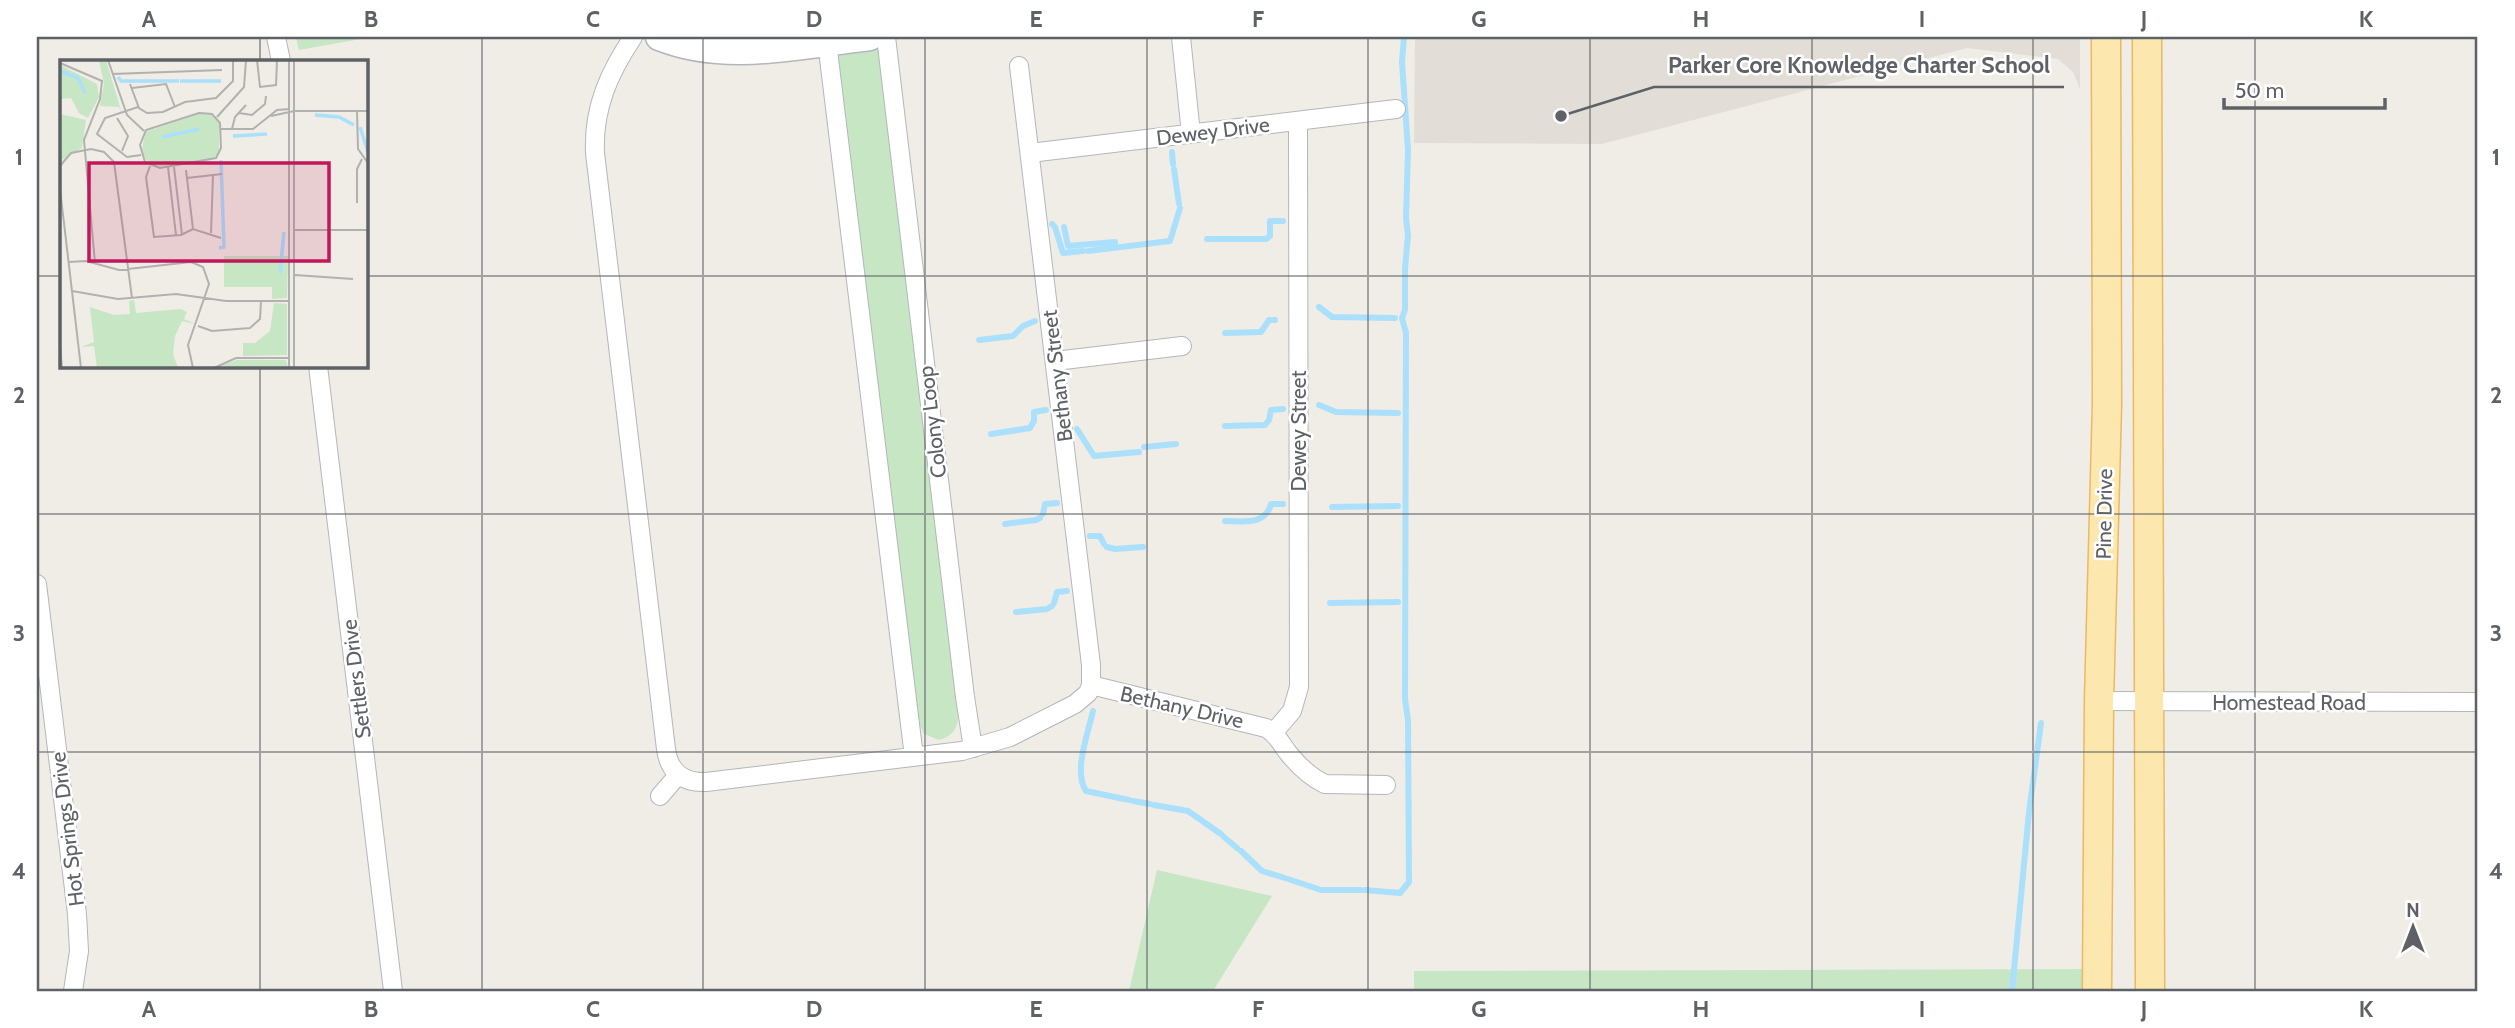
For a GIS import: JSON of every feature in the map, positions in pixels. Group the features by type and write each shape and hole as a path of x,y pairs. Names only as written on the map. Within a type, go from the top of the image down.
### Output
{"main road":[{"name":"Pine Drive","path":"2097,991 2099,701 2107,404 2106,37"},
{"name":"Pine Drive","path":"2147,37 2150,991"}],"street":[{"path":"275,37 281,60"},
{"path":"634,37 603,89 596,114 594,141 669,763 678,775 694,782 706,782 973,748"},
{"path":"659,37 703,49 729,51 870,37"},
{"name":"Colony Loop","path":"887,37 973,748"},
{"path":"1181,37 1191,134"},
{"path":"827,42 914,757"},
{"name":"Bethany Street","path":"1019,66 1091,665 1091,685"},
{"name":"Dewey Drive","path":"1030,153 1396,109"},
{"name":"Dewey Street","path":"1273,733 1292,712 1298,687 1298,121"},
{"path":"1055,361 1182,346"},
{"name":"Settlers Drive","path":"318,368 394,991"},
{"name":"Hot Springs Drive","path":"37,584 77,914 79,951 73,991"},
{"name":"Bethany Drive","path":"973,748 1010,737 1075,704 1085,697 1091,685 1255,724 1273,733 1290,755 1320,782 1334,785 1386,785"},
{"name":"Homestead Road","path":"2099,701 2478,702"},
{"path":"660,796 678,775"}],"shaded area":[{"path":"1415,37 2080,37 2080,89 2073,72 2058,59 1967,48 1602,144 1414,143"}],"green space":[{"path":"296,37 372,37 299,50"},
{"path":"878,50 958,717 953,732 939,740 924,734 918,721 838,56"},
{"path":"1157,870 1272,896 1213,991 1129,991"},
{"path":"2084,969 2084,991 1414,991 1414,971"}],"waterway":[{"path":"1365,890 1400,893 1409,882 1408,720 1405,699 1406,333 1402,318 1405,310 1408,235 1408,150 1402,62 1404,37"},
{"path":"1172,152 1173,164"},
{"path":"1174,169 1179,204"},
{"path":"1088,251 1170,241 1180,208"},
{"path":"1207,239 1266,239 1270,236 1270,221 1283,221"},
{"path":"1052,224 1063,253 1083,251"},
{"path":"1064,227 1068,246 1115,242"},
{"path":"1319,307 1332,317 1395,318"},
{"path":"1225,333 1261,332 1269,320 1275,320"},
{"path":"979,340 1013,336 1023,326 1035,321"},
{"path":"1319,405 1336,412 1398,413"},
{"path":"1225,426 1265,425 1271,410 1283,409"},
{"path":"991,434 1030,428 1034,421 1034,412 1046,410"},
{"path":"1077,429 1094,456 1139,452"},
{"path":"1144,447 1176,444"},
{"path":"1043,514 1045,504 1057,503"},
{"path":"1225,521 1259,519 1271,504 1283,504"},
{"path":"1332,507 1398,506"},
{"path":"1005,524 1040,518"},
{"path":"1090,536 1100,536 1104,544"},
{"path":"1107,547 1143,547"},
{"path":"1054,603 1057,592 1067,591"},
{"path":"1330,603 1398,602"},
{"path":"1016,612 1047,609 1052,606"},
{"path":"1093,711 1081,763 1082,783 1086,791 1129,800"},
{"path":"2012,991 2029,812 2041,723"},
{"path":"1133,801 1150,804"},
{"path":"1154,805 1188,811 1221,834"},
{"path":"1224,837 1237,848"},
{"path":"1241,851 1262,871 1285,878"},
{"path":"1288,879 1321,890 1361,890"}],"place":[{"name":"Parker Core Knowledge Charter School","path":"1561,116"}]}
